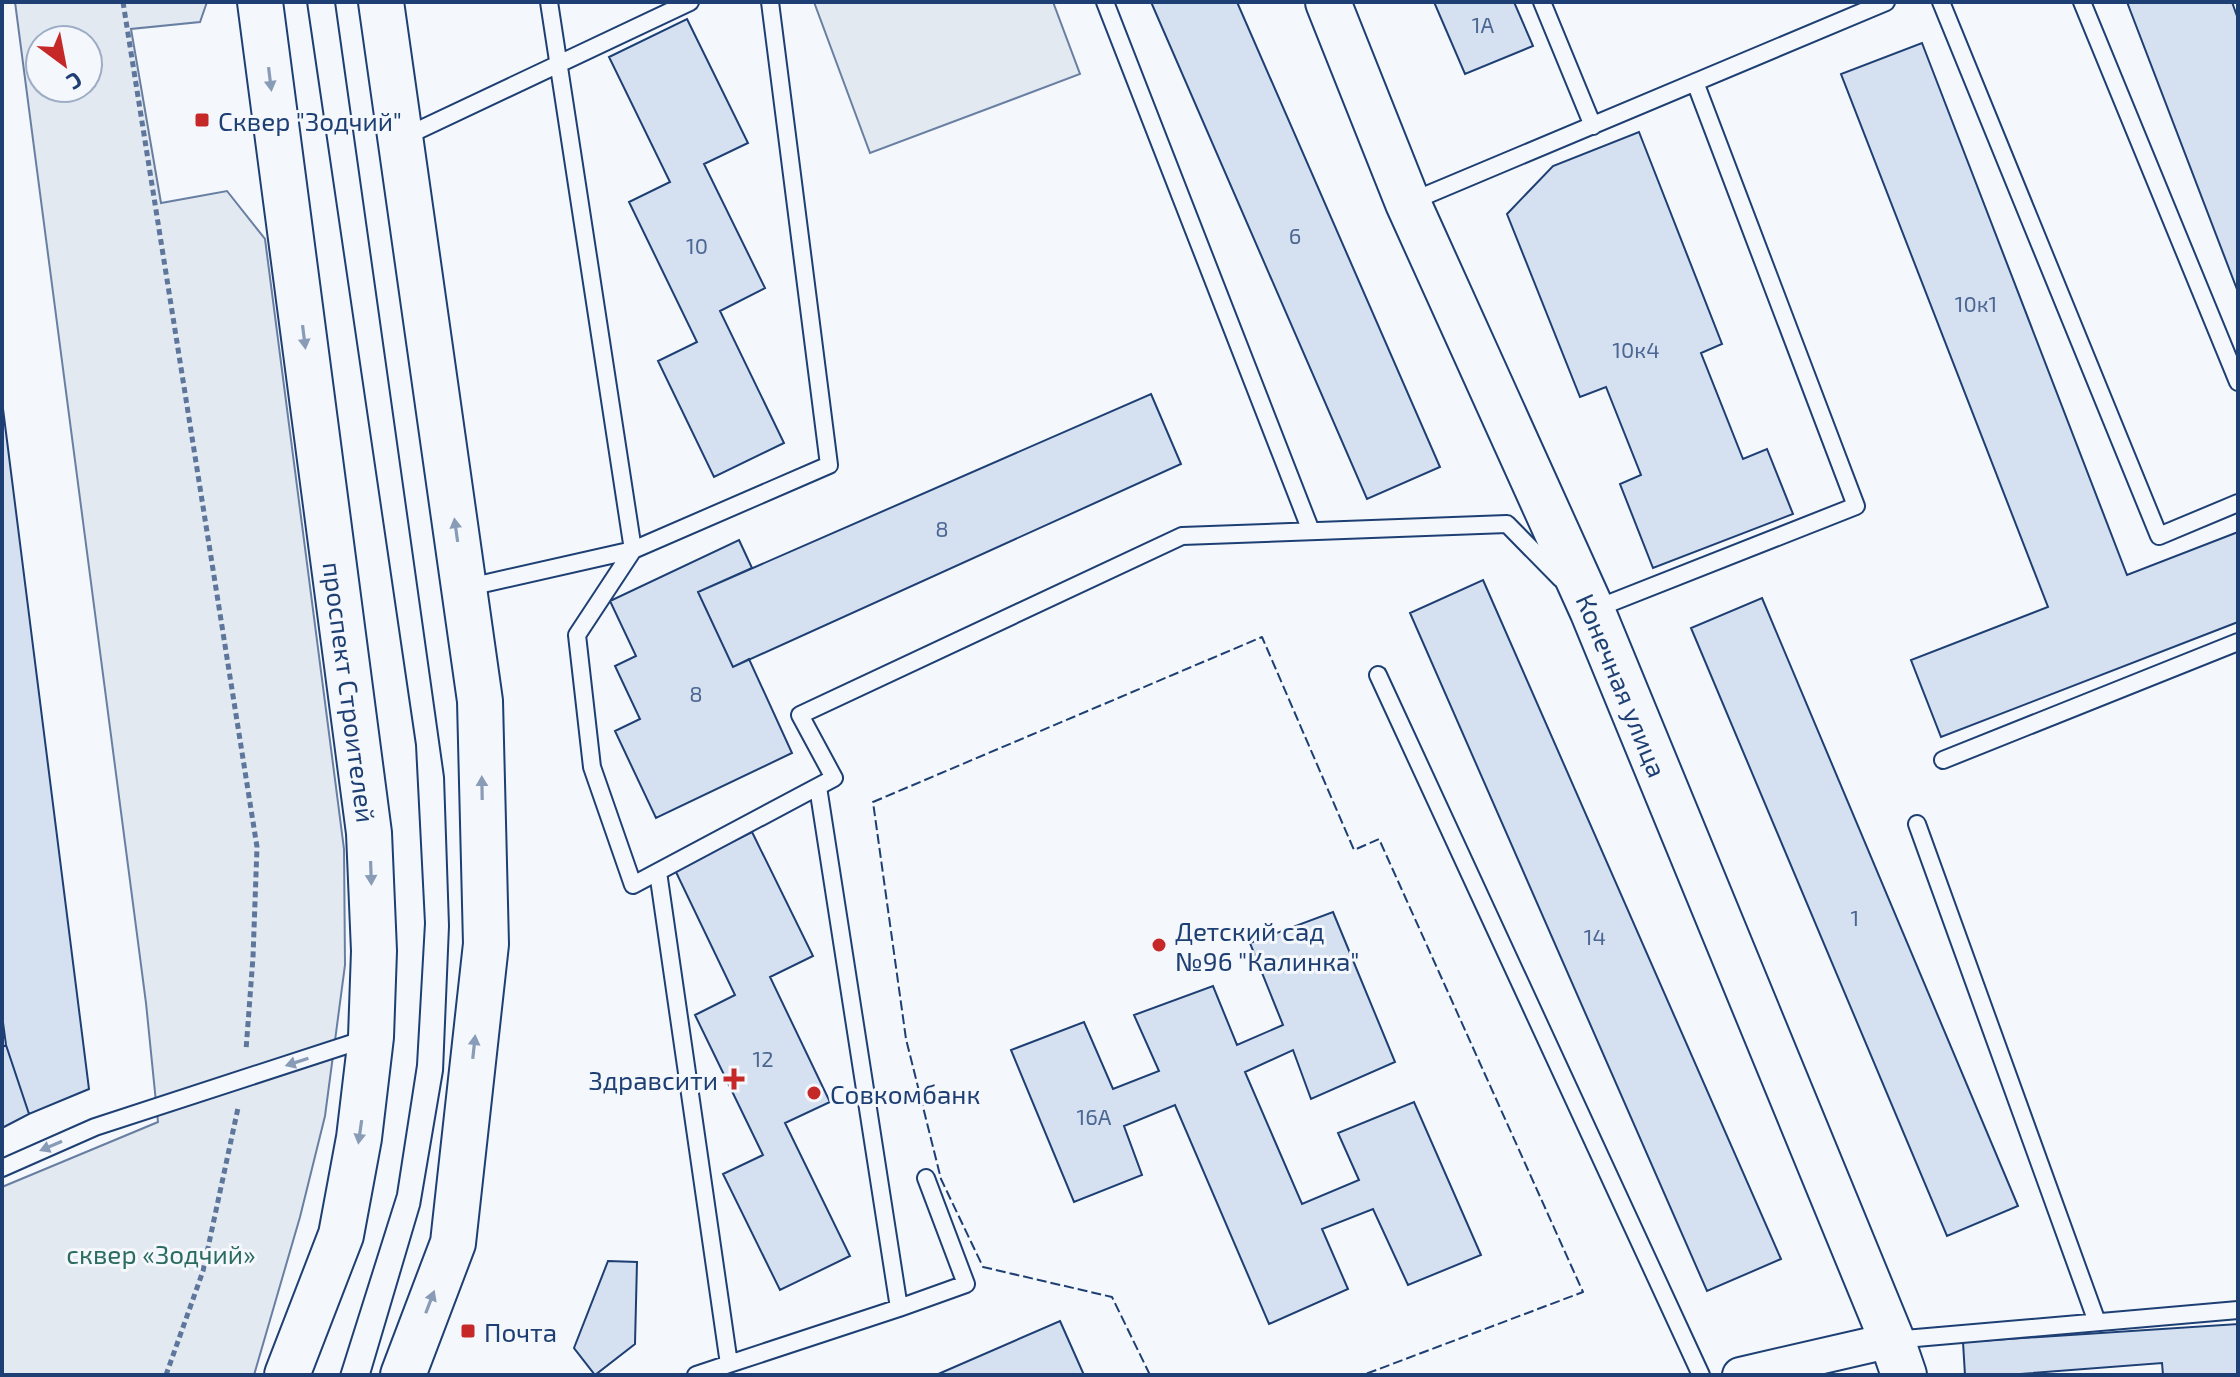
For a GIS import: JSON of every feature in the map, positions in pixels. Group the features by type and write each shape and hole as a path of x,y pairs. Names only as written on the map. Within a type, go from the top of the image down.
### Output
{"main road":[{"name":"проспект Строителей","path":"260,2 369,833 374,951 371,1037 359,1138 341,1235 287,1375"},
{"path":"381,2 480,701 486,944 453,1243 403,1375"},
{"name":"Конечная улица","path":"1328,2 1408,203 1592,610 1898,1357"}],"street":[{"path":"1740,1375 1898,1357"}],"lane":[{"path":"549,2 633,550 577,635 592,767 633,885 834,778 800,715 1182,536 1507,524 1592,610 1856,506 1695,82"},
{"path":"400,139 690,2"},
{"path":"464,589 633,550 829,465 770,2"},
{"path":"1105,2 1311,531"},
{"path":"1542,2 1593,126"},
{"path":"1408,203 1695,82 1864,6 1886,2"},
{"path":"1941,2 2159,536 2238,503"},
{"path":"2082,2 2238,382"},
{"path":"1943,760 2238,642"},
{"path":"1378,675 1701,1375"},
{"path":"818,787 899,1308"},
{"path":"1917,824 2097,1322"},
{"path":"658,872 729,1364"},
{"path":"2,1168 95,1127 371,1037"},
{"path":"696,1375 966,1284 926,1178"},
{"path":"1898,1357 2097,1322 2238,1310"}],"path":[{"path":"123,2 257,847 244,1079 203,1271 166,1375"}],"green space":[{"name":"сквер «Зодчий»","path":"15,2 207,2 200,22 131,29 161,203 227,191 265,239 344,849 345,965 325,1116 300,1217 254,1375 2,1375 2,1187 158,1122 146,1003 28,104 104,104 104,24 24,24 24,71"},
{"path":"814,2 1053,2 1080,74 870,153"}],"building":[{"path":"1151,2 1237,2 1440,467 1367,499"},
{"path":"1434,2 1514,2 1533,46 1465,74"},
{"path":"2127,2 2232,2 2238,19 2238,292"},
{"path":"687,19 748,143 704,164 765,288 720,311 784,443 714,477 658,361 697,342 629,202 670,182 609,57"},
{"path":"1922,43 2127,575 2238,532 2238,622 1941,737 1911,660 2048,607 1841,74"},
{"path":"1639,132 1722,344 1701,353 1743,459 1767,449 1793,514 1653,568 1620,484 1641,475 1606,387 1580,397 1507,214 1553,166"},
{"path":"1151,394 1181,464 733,667 698,592"},
{"path":"2,401 89,1089 29,1114 6,1045 2,1015"},
{"path":"739,540 752,568 698,592 733,667 749,659 792,753 656,818 615,731 640,719 615,666 636,656 610,601"},
{"path":"1483,580 1781,1259 1707,1291 1410,613"},
{"path":"1762,598 2018,1206 1947,1236 1691,628"},
{"path":"752,832 813,956 770,977 830,1102 785,1123 850,1256 780,1290 723,1174 763,1155 695,1015 735,995 675,870"},
{"path":"1333,912 1395,1062 1311,1099 1293,1050 1245,1072 1302,1204 1359,1180 1338,1133 1414,1102 1481,1255 1408,1285 1373,1209 1322,1229 1348,1289 1269,1324 1175,1105 1124,1126 1142,1175 1074,1202 1011,1050 1084,1022 1113,1089 1159,1071 1134,1015 1213,986 1237,1045 1283,1025 1250,943"},
{"path":"6,1045 29,1114 2,1128 2,1047"},
{"path":"608,1261 637,1262 635,1344 595,1375 574,1348"},
{"path":"1060,1321 1084,1375 936,1375"},
{"path":"2238,1324 2238,1375 2163,1375 2162,1363 2007,1375 1965,1375 1963,1342"}],"tram line":[{"path":"307,2 416,745 425,923 417,1065 397,1194 340,1375"},
{"path":"335,2 444,777 449,926 443,1071 420,1206 370,1375"}],"fence":[{"path":"1150,1375 1112,1297 983,1267 941,1179 906,1039 873,802 1262,637 1354,850 1379,839 1583,1292 1363,1375"}],"place":[{"name":"Сквер \"Зодчий\"","path":"202,120"},
{"name":"Детский сад №96 \"Калинка\"","path":"1159,945"},
{"name":"Здравсити","path":"734,1079"},
{"name":"Совкомбанк","path":"814,1093"},
{"name":"Почта","path":"468,1331"}]}
